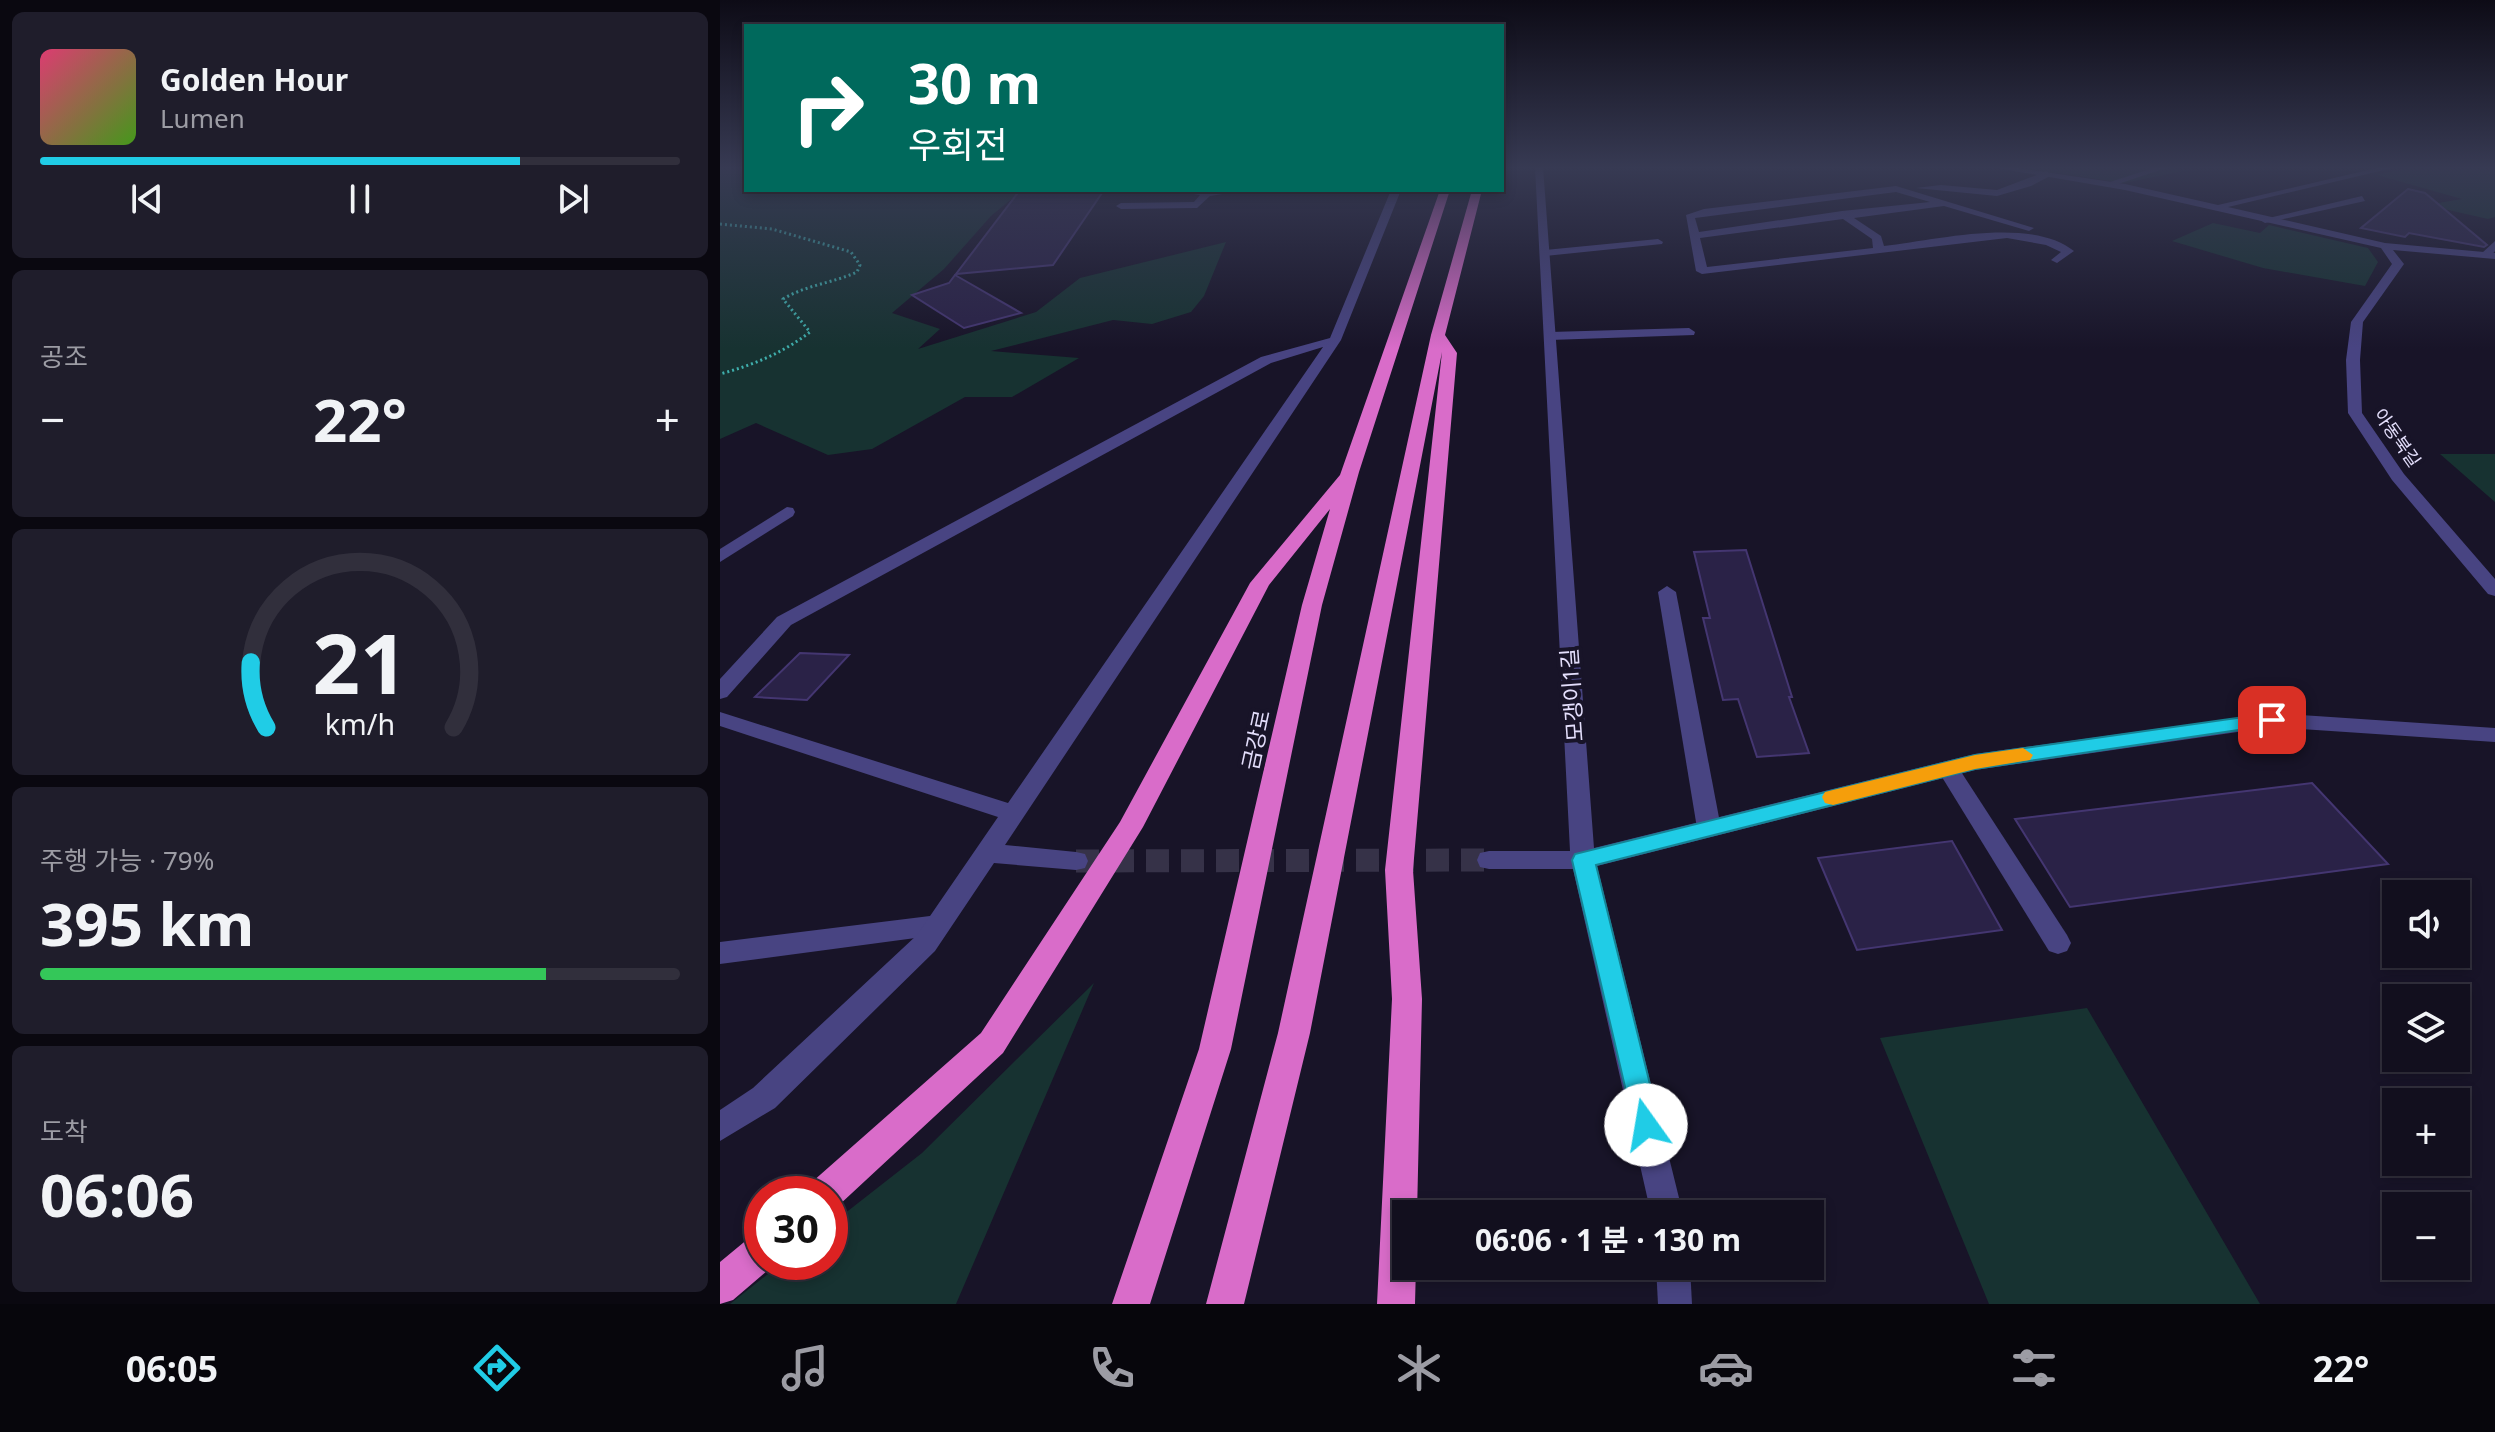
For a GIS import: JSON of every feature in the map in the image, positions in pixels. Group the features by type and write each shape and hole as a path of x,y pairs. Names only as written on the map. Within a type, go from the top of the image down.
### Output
{"highway":[{"name":"금강로","path":"1131,1304 1215,1049 1312,605 1350,472 1432,228"},
{"path":"1225,1304 1294,1033 1438,335 1467,228"},
{"path":"1396,1304 1407,999 1399,870 1450,353 1438,335"},
{"path":"845,1176 992,1043 1130,827 1260,583 1350,472"},
{"path":"720,1287 744,1266"}],"street":[{"path":"720,1127 764,1098 926,943 1335,340 1381,228"},
{"name":"모갱이1길","path":"1543,228 1583,860 1664,1200"},
{"path":"1693,228 1702,271 2007,235 2049,242 2069,251 2057,260"},
{"path":"1695,236 1757,228"},
{"path":"1863,228 1877,238 1879,251"},
{"path":"2027,228 2051,235 2049,242"},
{"path":"2301,228 2385,246 2491,256 2495,244"},
{"path":"1545,253 1658,242"},
{"name":"아동북길","path":"2385,246 2398,264 2357,322 2353,360 2355,413 2398,477 2495,590"},
{"path":"1550,336 1689,332"},
{"path":"720,692 784,621 1266,360 1335,340"},
{"path":"720,557 787,512"},
{"path":"1667,592 1709,828"},
{"path":"720,719 1015,814"},
{"path":"1489,860 1583,860 1975,762 2272,720 2495,735"},
{"path":"1948,769 2058,943"},
{"path":"988,853 1076,861"},
{"path":"720,953 938,925"},
{"path":"1674,1280 1675,1304"}],"path":[{"path":"720,374 744,368 800,341 810,332 783,299 795,290 847,278 857,272 860,265 851,252 760,228"}],"green space":[{"path":"720,228 980,228 944,269 892,313 940,329 918,349 1036,312 1080,278 1226,242 1204,296 1191,312 1152,324 1113,320 991,351 1079,358 1012,397 965,397 872,449 828,455 756,423 720,439"},
{"path":"2202,228 2236,228 2260,233 2266,228 2281,228 2368,248 2378,262 2365,286 2263,268 2172,241"},
{"path":"2440,454 2495,454 2495,502"},
{"path":"1094,983 956,1304 730,1304 760,1280 848,1280 848,1211 922,1153"},
{"path":"2087,1008 2260,1304 1989,1304 1880,1038"}],"building":[{"path":"991,228 1078,228 1053,265 956,274"},
{"path":"2361,228 2467,228 2487,245 2484,247 2409,233 2405,237"},
{"path":"955,275 1021,313 964,328 912,295 949,283"},
{"path":"1746,550 1792,697 1789,697 1809,753 1757,757 1738,699 1723,700 1703,618 1710,618 1694,552"},
{"path":"800,653 849,655 807,700 755,697"},
{"path":"2312,783 2388,864 2070,907 2015,819"},
{"path":"1952,841 2002,930 1857,950 1818,858"}],"tunnel":[{"path":"1076,861 1489,860"}],"slow traffic":[{"path":"1833,797 1975,762 2023,755"}],"route":[{"path":"1646,1125 1583,860 1975,762 2272,720"}]}
